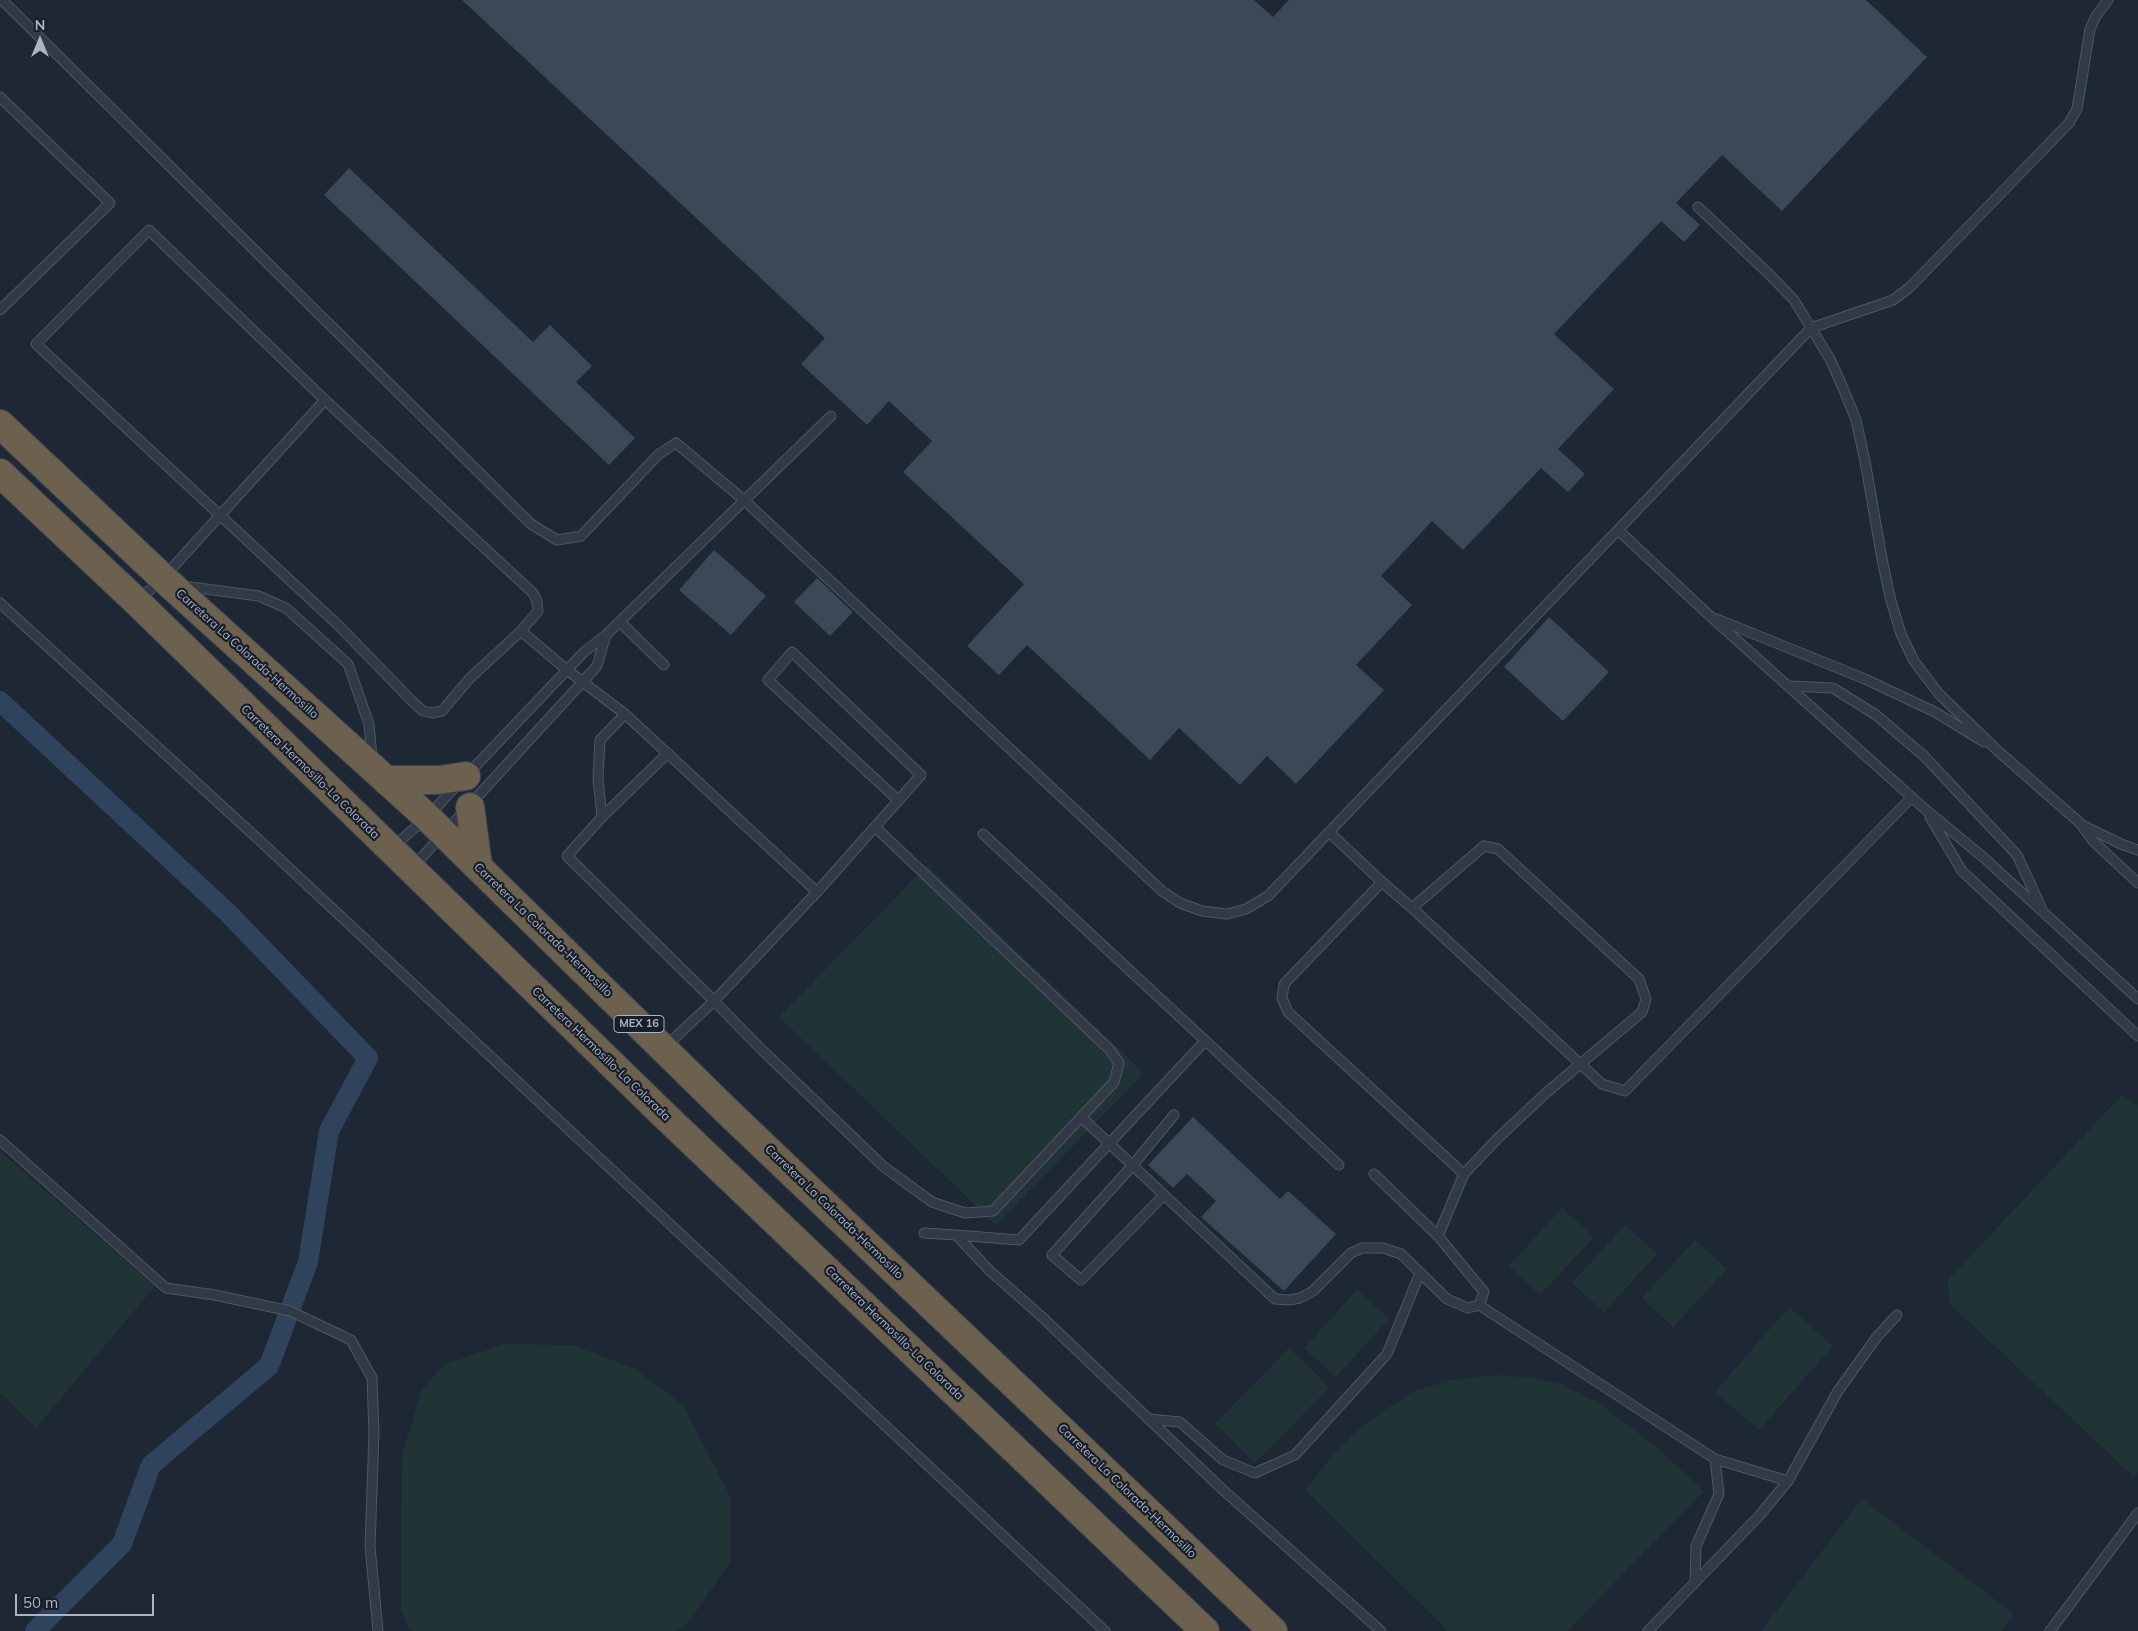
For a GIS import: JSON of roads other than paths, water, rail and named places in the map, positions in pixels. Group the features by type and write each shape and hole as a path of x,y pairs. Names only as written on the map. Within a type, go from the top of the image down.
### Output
{"highway":[{"name":"Carretera La Colorada-Hermosillo","path":"0,424 166,581 436,826 664,1048 1273,1631"},
{"name":"Carretera Hermosillo-La Colorada","path":"0,473 137,602 410,870 663,1114 1206,1631"},
{"path":"379,774 439,780 466,776"},
{"path":"470,807 478,866"}],"lane":[{"path":"2,0 531,524 557,540 581,536 659,454 676,442 745,500 1162,891 1180,903 1202,911 1227,914 1246,909 1268,896 1812,328 1892,300 1909,288 2069,123 2077,109 2090,29 2096,16 2108,0"},
{"path":"0,97 110,203 0,310"},
{"path":"1698,207 1794,300 1833,366 1856,420 1891,601 1901,634 1914,662 1939,694 1998,751 2080,823 2121,844 2138,850"},
{"path":"149,230 325,400 533,593 537,601 538,611 521,631 470,678 442,711 432,713 423,710 412,701 338,625 36,344 149,230"},
{"path":"137,602 166,581 220,515 325,400"},
{"path":"410,870 466,776 584,652 620,622 831,416"},
{"path":"1618,530 1710,616 1912,798 1983,857 2138,999"},
{"path":"166,581 259,596 286,608 348,664 369,724 379,774"},
{"path":"0,603 258,839 1106,1631"},
{"path":"1710,616 1865,679 1935,712 1998,751"},
{"path":"620,622 664,666"},
{"path":"521,631 567,670 625,714 817,892"},
{"path":"390,850 470,807 596,666 606,635"},
{"path":"664,1048 714,1001 817,892 921,775 792,652 768,680 898,800"},
{"path":"1788,686 1833,688 1876,715 1924,756 2017,854 2044,912"},
{"path":"602,817 598,779 600,740 625,714"},
{"path":"668,753 602,817 567,856 762,1050 884,1167 932,1202 965,1213 992,1211 1114,1082 1119,1063 1110,1050 875,827"},
{"path":"1329,832 1602,1084 1626,1091 1912,798"},
{"path":"1926,810 1962,870 2138,1036"},
{"path":"2080,823 2092,841 2138,883"},
{"path":"983,834 1339,1165"},
{"path":"1412,908 1484,846 1498,849 1638,979 1646,1000 1642,1012 1580,1062 1498,1138 1464,1174 1438,1236"},
{"path":"1382,882 1284,984 1282,998 1288,1012 1464,1174"},
{"path":"924,1233 1019,1240 1110,1145 1205,1041"},
{"path":"1164,1195 1081,1280 1052,1255 1132,1166 1174,1115"},
{"path":"1081,1117 1275,1299 1289,1300 1300,1298 1314,1291 1351,1253 1362,1248 1383,1248 1401,1254 1447,1299 1468,1308 1479,1305 1715,1459 1788,1481"},
{"path":"0,1140 166,1288 215,1295 290,1311 351,1340 372,1378 374,1433 370,1546 378,1631"},
{"path":"1374,1174 1438,1236 1484,1292 1479,1305"},
{"path":"956,1235 990,1270 1222,1488 1381,1631"},
{"path":"1149,1418 1180,1422 1223,1460 1255,1473 1294,1455 1387,1354 1420,1273"},
{"path":"1648,1631 1759,1516 1788,1481 1838,1391 1876,1338 1897,1315"},
{"path":"1695,1582 1696,1546 1719,1494 1715,1459"},
{"path":"2050,1631 2138,1513"}],"waterway":[{"path":"0,701 228,913 368,1058 329,1131 308,1262 269,1366 151,1465 122,1544 35,1631"}]}
